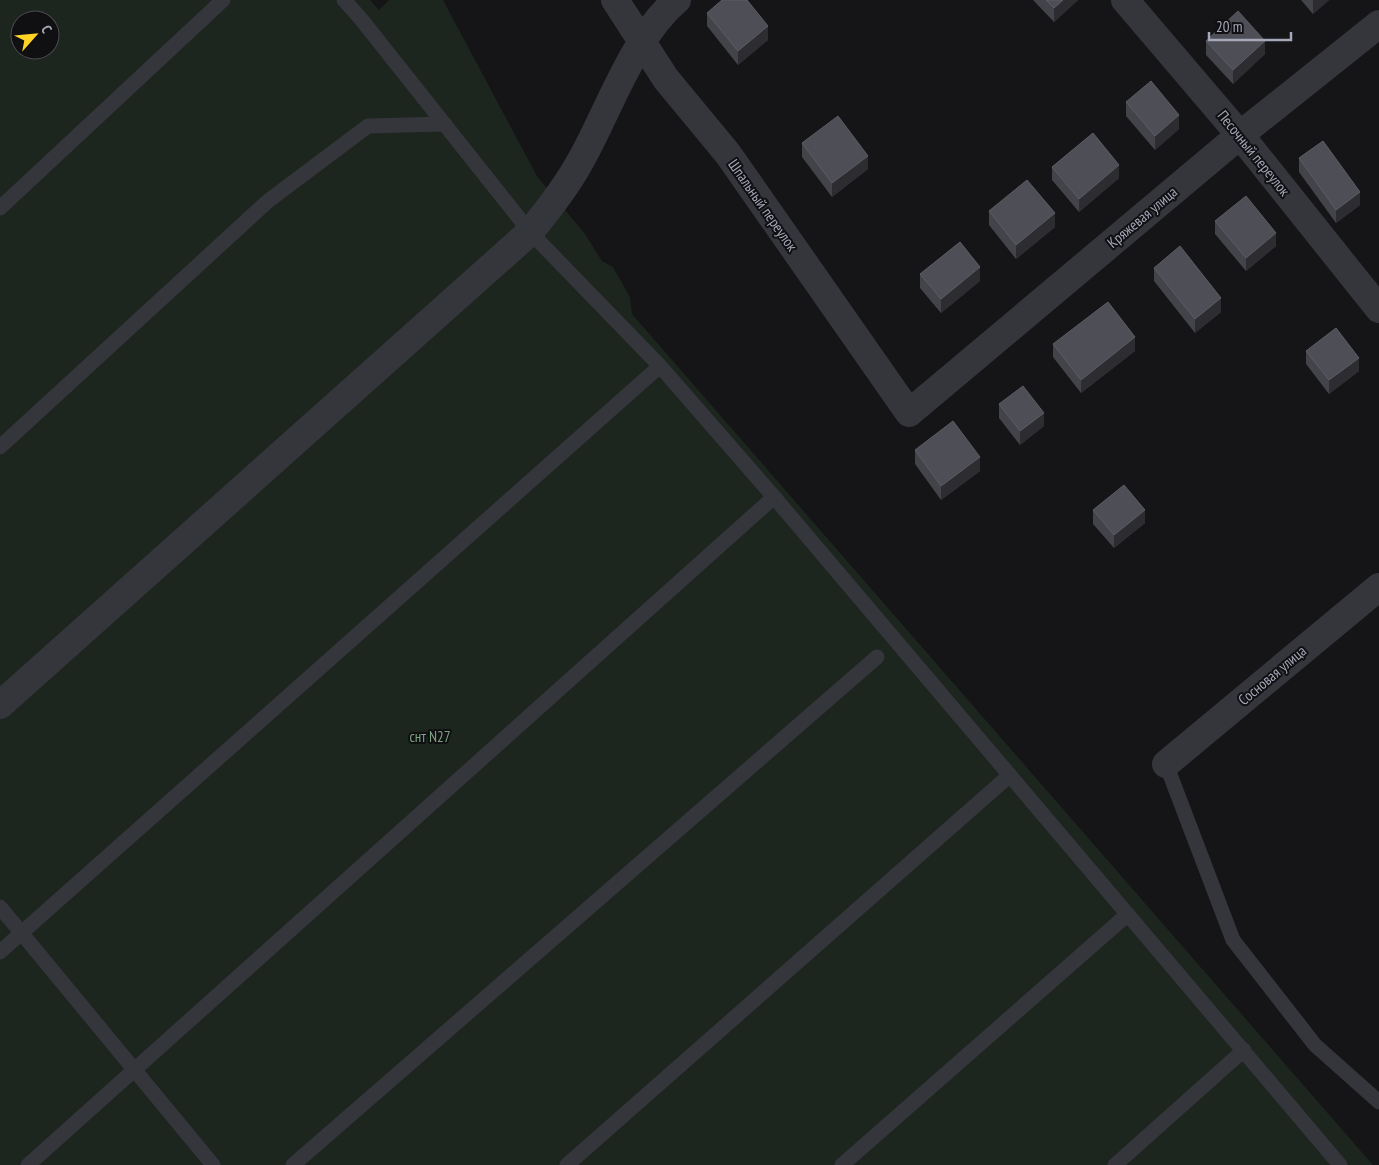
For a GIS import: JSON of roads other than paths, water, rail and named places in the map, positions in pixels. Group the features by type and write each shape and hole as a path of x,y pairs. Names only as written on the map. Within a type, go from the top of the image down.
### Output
{"street":[{"name":"Шпальный переулок","path":"614,0 666,79 728,154 909,413"},
{"path":"0,705 530,232 556,199 581,161 641,41 677,0"},
{"name":"Песочный переулок","path":"1125,0 1240,135 1379,309"},
{"name":"Кряжевая улица","path":"909,413 1240,135 1379,24"},
{"name":"Сосновая улица","path":"1166,764 1379,587"}],"lane":[{"path":"0,208 223,0"},
{"path":"344,0 530,232 660,366 774,497 1340,1165"},
{"path":"0,447 268,201 368,126 445,124"},
{"path":"0,952 660,366"},
{"path":"28,1165 774,497"},
{"path":"293,1165 877,657"},
{"path":"1166,764 1233,940 1315,1045 1379,1102"},
{"path":"567,1165 1010,775"},
{"path":"0,907 213,1165"},
{"path":"842,1165 1128,914"},
{"path":"1115,1165 1244,1050"}],"park label":[{"name":"снт N27","path":"430,736"}]}
